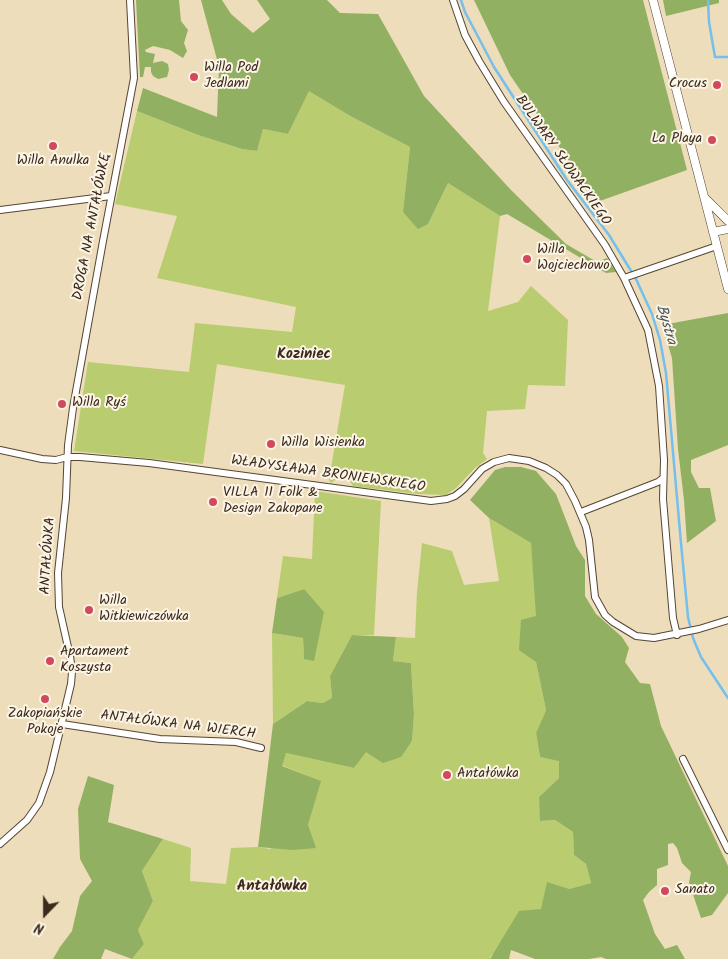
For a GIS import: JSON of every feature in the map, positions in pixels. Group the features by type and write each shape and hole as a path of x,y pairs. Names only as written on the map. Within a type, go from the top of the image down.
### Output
{"street":[{"name":"DROGA NA ANTAŁÓWKĘ","path":"67,457 73,408 134,78 130,0"},
{"name":"BULWARY SŁOWACKIEGO","path":"453,0 465,35 479,61 504,102 626,277 648,330 659,386 664,478 663,499 670,591 677,635"},
{"path":"653,0 728,289"},
{"path":"0,210 111,196"},
{"path":"705,198 728,221"},
{"path":"713,232 728,229"},
{"path":"626,277 716,246"},
{"name":"WŁADYSŁAWA BRONIEWSKIEGO","path":"0,450 42,459 56,460 67,457 80,457 149,463 431,501 455,496 482,469 494,462 509,458 536,463 557,475 571,493 580,512 589,540 594,593 605,615 620,628 636,636 654,638 699,630 728,620"},
{"name":"ANTAŁÓWKA","path":"0,844 27,820 39,803 45,790 71,684 72,672 59,607 58,573 66,498 67,457"},
{"path":"580,512 664,478"},
{"name":"ANTAŁÓWKA NA WIERCH","path":"62,724 160,739 236,742 261,748"},
{"path":"683,759 728,850"}],"green space":[{"path":"136,0 179,0 181,21 188,30 184,43 187,51 183,58 170,50 153,46 145,50 155,54 153,63 162,61 168,64 167,77 158,79 153,76 151,67 145,67 143,77 140,77"},
{"path":"201,0 222,0 231,14 253,33 270,19 257,0 327,0 340,13 378,14 424,96 511,190 566,244 597,262 607,258 616,272 606,273 507,214 500,216 448,183 428,224 418,229 403,212 410,147 352,117 309,91 288,134 263,129 257,151 242,149 198,135 137,111 143,88 217,117 219,67"},
{"path":"474,0 643,0 687,170 597,202 510,75"},
{"path":"663,0 719,0 719,3 666,16"},
{"path":"309,90 352,117 410,147 403,212 428,224 448,183 500,216 488,311 518,302 531,286 568,320 565,386 528,385 525,409 487,411 483,453 487,459 446,495 418,494 353,486 347,477 341,476 331,483 329,480 345,385 217,364 203,464 74,451 88,362 189,372 195,323 292,332 296,307 157,278 177,216 115,204 137,111 198,135 242,149 257,151 263,129 288,134"},
{"path":"728,313 728,445 691,460 691,472 699,488 710,488 716,521 687,543 672,358 662,325"},
{"path":"505,467 521,467 536,471 556,494 576,546 585,560 585,596 596,614 622,637 629,648 625,662 640,683 650,684 661,726 728,866 728,893 712,915 701,918 689,883 691,872 682,863 677,848 673,843 668,844 668,865 657,869 657,885 643,900 655,934 665,949 677,945 685,959 606,959 601,957 589,959 535,959 511,950 509,959 490,959 519,911 541,909 547,882 569,889 591,883 586,864 574,855 573,832 555,820 540,821 539,797 559,778 559,761 540,757 536,733 546,710 536,662 519,650 521,620 536,616 531,543 489,518 470,500 495,470"},
{"path":"315,491 381,501 374,635 352,635 330,676 332,698 323,703 307,701 273,724 272,633 303,638 304,659 304,589 277,598 283,556 312,559"},
{"path":"489,518 531,543 536,597 536,662 546,710 536,733 540,757 559,760 559,778 539,797 541,821 555,820 573,832 574,855 586,864 591,883 569,889 541,909 490,959 132,959 144,944 138,930 153,901 142,871 163,839 191,848 190,881 226,884 231,848 258,847 270,849 308,825 320,781 281,765 286,753 354,768 366,751 412,742 414,715 411,663 393,661 396,637 415,638 422,543 452,551 464,585 499,581"},
{"path":"304,589 324,612 314,661 304,659 303,638 272,633 277,598"},
{"path":"352,635 396,637 393,661 411,663 414,715 412,741 401,757 383,763 366,752 354,768 286,753 282,766 321,781 308,825 316,848 293,850 258,847 273,724 307,701 323,703 332,698 330,676"},
{"path":"88,776 114,785 108,822 163,839 142,871 153,901 138,930 144,944 132,959 105,949 101,959 53,959 72,931 80,896 92,881 80,859 78,809"}],"waterway":[{"name":"Bystra","path":"461,0 465,12 494,67 567,180 609,235 636,279 652,314 660,340 666,373 688,617 693,638 701,657 728,698"},
{"path":"708,0 709,22 715,57 728,57"}],"place":[{"name":"Willa Pod Jedlami","path":"194,77"},
{"name":"Crocus","path":"717,85"},
{"name":"La Playa","path":"712,140"},
{"name":"Willa Anulka","path":"53,146"},
{"name":"Willa Wojciechowo","path":"527,259"},
{"name":"Willa Ryś","path":"62,404"},
{"name":"Willa Wisienka","path":"271,444"},
{"name":"VILLA 11 Folk & Design Zakopane","path":"213,502"},
{"name":"Willa Witkiewiczówka","path":"89,610"},
{"name":"Apartament Koszysta","path":"50,661"},
{"name":"Zakopiańskie Pokoje","path":"45,699"},
{"name":"Antałówka","path":"447,775"},
{"name":"Sanato","path":"665,891"}],"district":[{"name":"Koziniec","path":"304,355"},
{"name":"Antałówka","path":"272,887"}]}
